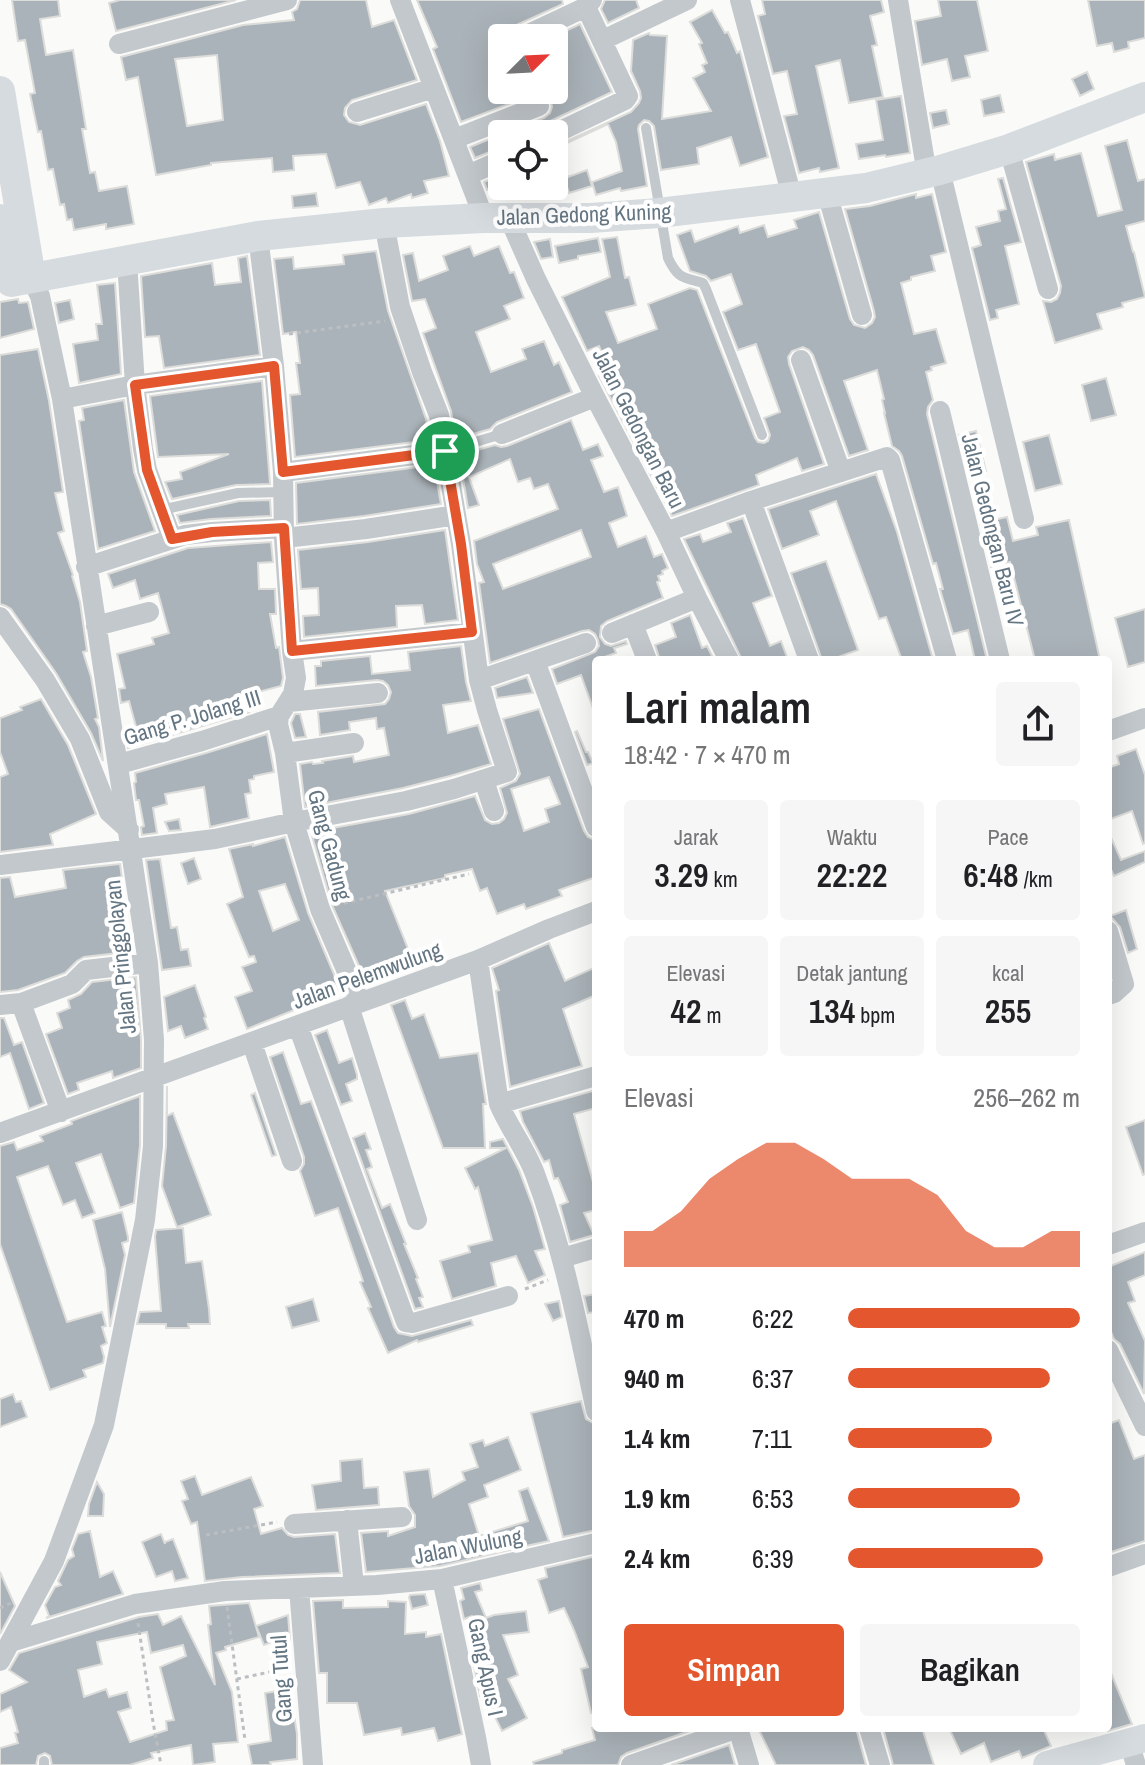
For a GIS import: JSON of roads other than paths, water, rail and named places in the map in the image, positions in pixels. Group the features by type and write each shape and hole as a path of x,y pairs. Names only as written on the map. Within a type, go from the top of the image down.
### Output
{"main road":[{"path":"1,97 14,282"},
{"name":"Jalan Gedong Kuning","path":"14,282 258,236 384,223 591,218 659,213 866,188 934,172 1009,149 1145,97"},
{"path":"1,240 14,282"}],"street":[{"path":"119,44 287,0"},
{"name":"Jalan Gedongan Baru","path":"400,0 468,175 536,279 727,656"},
{"path":"603,40 687,0"},
{"path":"740,0 792,197"},
{"path":"898,0 934,172 1024,519"},
{"path":"548,24 589,4 628,94 627,98 568,127"},
{"path":"357,112 434,88"},
{"path":"454,139 538,104"},
{"path":"1009,149 1048,289"},
{"path":"468,175 488,166"},
{"path":"827,193 862,315"},
{"path":"0,865 130,840 215,839 406,801 507,772 479,680 439,415 404,319 384,223"},
{"name":"Gang Gadung","path":"258,236 274,366 296,678 293,694 278,724 294,822 320,909 354,1004 417,1220"},
{"path":"127,261 135,385 147,470 172,539"},
{"name":"Jalan Pringgolayan","path":"0,1661 54,1561 104,1425 145,1220 153,1146 154,1040 148,963 62,399 40,296 14,282"},
{"path":"801,360 841,472"},
{"path":"62,399 135,385 274,366"},
{"path":"502,434 595,397"},
{"name":"Jalan Gedongan Baru IV","path":"940,411 999,656"},
{"path":"283,482 445,451"},
{"path":"666,532 887,457 946,656"},
{"path":"751,501 808,656"},
{"path":"86,567 172,539 203,533 366,529 456,515"},
{"path":"612,633 697,598"},
{"path":"96,626 149,612"},
{"path":"0,617 45,680 80,739 109,812 130,840"},
{"path":"633,624 645,656"},
{"path":"292,651 472,632"},
{"path":"479,680 586,643"},
{"path":"535,661 592,816"},
{"name":"Gang P. Jolang III","path":"119,764 202,741 284,709 378,693"},
{"path":"1112,730 1145,718"},
{"path":"285,753 354,743"},
{"path":"484,780 494,811"},
{"name":"Jalan Pelemwulung","path":"0,1133 478,960 592,913"},
{"path":"1112,944 1124,984 1112,994"},
{"path":"478,960 499,1104 535,1174 564,1266 592,1393"},
{"path":"0,1005 21,1003 72,984 86,970 148,963"},
{"path":"21,1003 61,1112"},
{"path":"298,1026 406,1322 413,1323 508,1296"},
{"path":"252,1043 292,1161"},
{"path":"499,1104 592,1077"},
{"path":"1112,1244 1145,1233"},
{"path":"564,1266 592,1250"},
{"path":"1112,1358 1145,1426"},
{"path":"294,1524 402,1517"},
{"path":"347,1520 354,1586"},
{"name":"Jalan Wulung","path":"11,1642 135,1604 225,1591 442,1579 592,1544"},
{"path":"1112,1566 1145,1554"},
{"name":"Gang Apus I","path":"442,1579 481,1765"},
{"name":"Gang Tutul","path":"299,1588 313,1765"},
{"path":"631,1765 726,1732"},
{"path":"739,1732 749,1765"},
{"path":"870,1732 880,1765"},
{"path":"1047,1765 1137,1748"}],"lane":[{"path":"646,128 668,258 679,276 703,283 762,435"},
{"path":"445,451 502,434"},
{"path":"161,510 283,482"}]}
